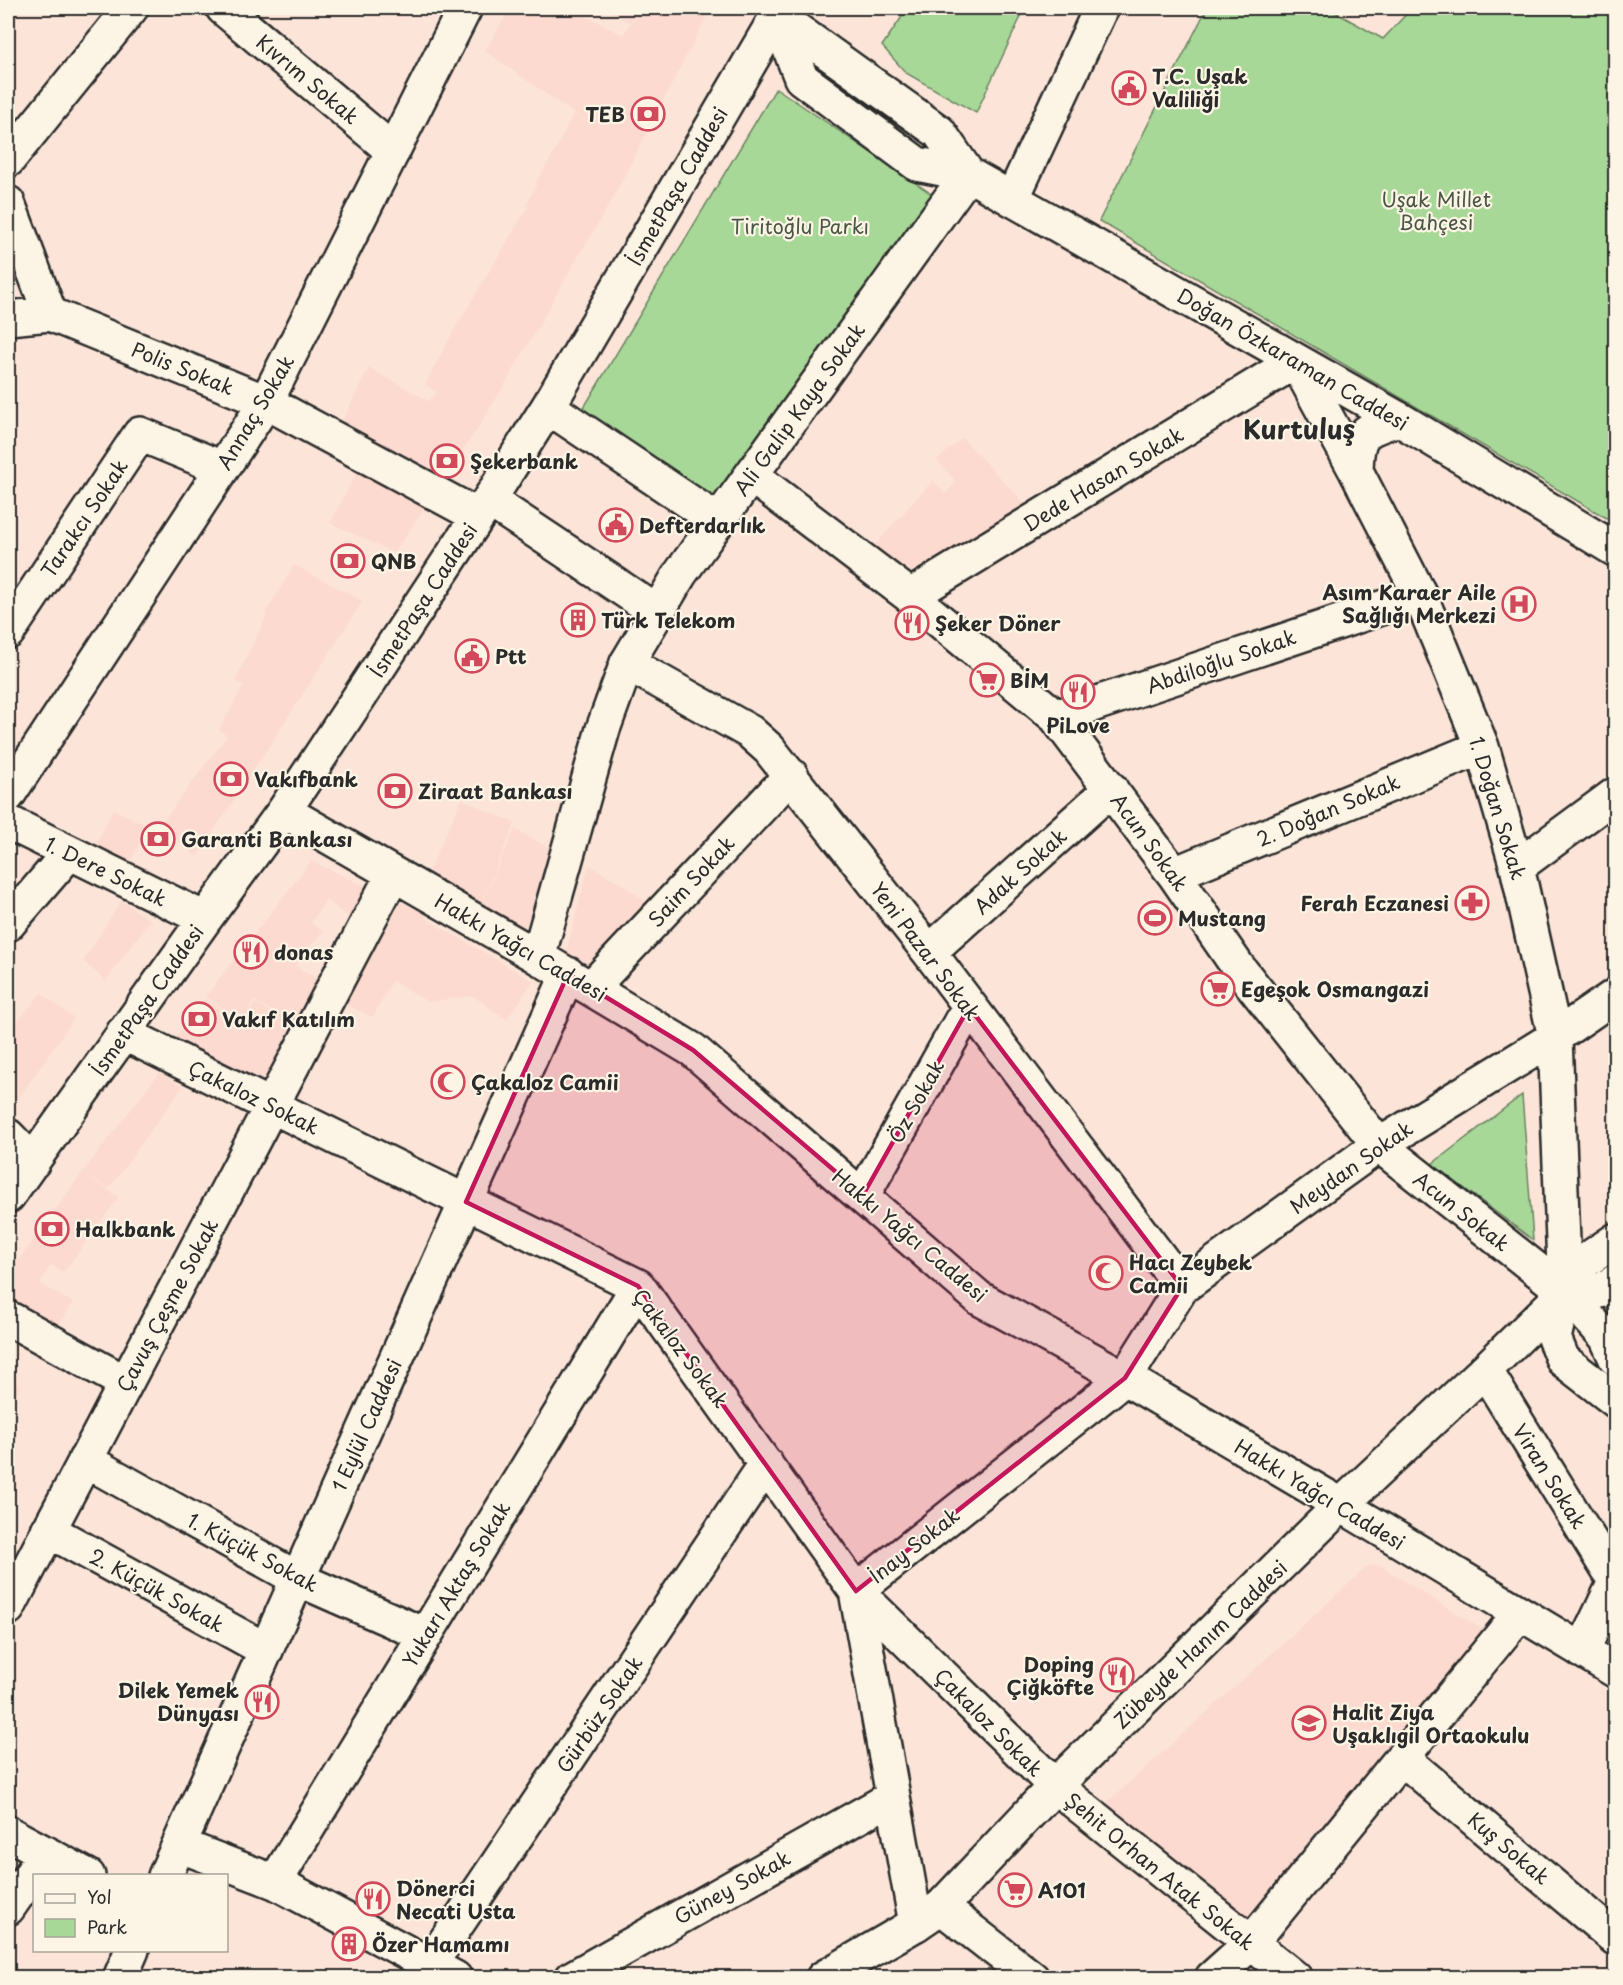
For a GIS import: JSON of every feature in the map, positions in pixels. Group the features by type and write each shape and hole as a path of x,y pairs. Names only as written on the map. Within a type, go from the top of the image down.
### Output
{"street":[{"path":"8,160 131,8"},
{"name":"Kıvrım Sokak","path":"223,8 393,151"},
{"name":"Annaç Sokak","path":"8,795 266,402 465,8"},
{"path":"1012,199 1101,8"},
{"name":"Doğan Özkaraman Caddesi","path":"778,10 801,78 916,164 968,174 1399,419 1616,550"},
{"name":"İsmetPaşa Caddesi","path":"33,1162 123,1033 284,811 484,508 548,407 778,10"},
{"name":"Ali Galip Kaya Sokak","path":"538,957 603,729 627,663 680,574 968,174"},
{"path":"8,203 50,314"},
{"name":"Polis Sokak","path":"8,318 50,314 266,402 484,508 657,612"},
{"name":"1. Doğan Sokak","path":"1296,361 1420,595 1482,747 1517,867 1555,1037 1565,1292"},
{"name":"Dede Hasan Sokak","path":"910,596 1296,361"},
{"path":"548,407 718,521"},
{"path":"1356,471 1357,450 1361,436 1375,426 1399,419"},
{"name":"Tarakcı Sokak","path":"8,632 140,434 222,468"},
{"name":"Acun Sokak","path":"752,476 910,596 1056,717 1174,874 1238,967 1379,1145 1565,1292 1606,1337 1616,1359"},
{"name":"Abdiloğlu Sokak","path":"1056,717 1420,595"},
{"name":"Yeni Pazar Sokak","path":"627,663 750,732 769,749 929,952 1182,1287"},
{"name":"2. Doğan Sokak","path":"1174,874 1482,747"},
{"name":"Saim Sokak","path":"580,981 791,775"},
{"name":"Adak Sokak","path":"929,952 1111,789"},
{"path":"1517,867 1616,794"},
{"name":"Hakkı Yağcı Caddesi","path":"284,811 580,981 693,1050 863,1195 979,1298 1125,1378 1616,1671"},
{"name":"1. Dere Sokak","path":"8,822 205,919"},
{"path":"8,924 69,853"},
{"name":"Çavuş Çeşme Sokak","path":"9,1603 393,874"},
{"name":"1 Eylül Caddesi","path":"165,1874 466,1202 580,981"},
{"name":"Meydan Sokak","path":"1125,1378 1182,1287 1379,1145 1555,1037 1616,995"},
{"name":"Öz Sokak","path":"863,1195 969,1007"},
{"name":"Çakaloz Sokak","path":"123,1033 638,1286 856,1591 1055,1786"},
{"path":"8,1136 33,1162 8,1196"},
{"name":"Zübeyde Hanım Caddesi","path":"823,1977 928,1916 1055,1786 1341,1506 1565,1292 1585,1262 1616,1240"},
{"path":"1616,1281 1600,1291 1565,1292 1554,1338 1563,1360 1616,1401"},
{"name":"Yukarı Aktaş Sokak","path":"275,1882 638,1286"},
{"path":"8,1318 126,1383"},
{"name":"Viran Sokak","path":"1485,1370 1615,1580"},
{"name":"İnay Sokak","path":"928,1916 893,1797 856,1591 1125,1378"},
{"name":"1. Küçük Sokak","path":"85,1460 297,1579 425,1635"},
{"name":"Gürbüz Sokak","path":"443,1970 766,1464"},
{"name":"2. Küçük Sokak","path":"48,1530 266,1650"},
{"path":"1582,1651 1615,1580"},
{"path":"1212,1977 1251,1943 1520,1613"},
{"name":"Kuş Sokak","path":"1402,1758 1615,1938"},
{"name":"Şehit Orhan Atak Sokak","path":"1055,1786 1294,1977"},
{"name":"Güney Sokak","path":"572,1977 893,1797"},
{"path":"8,1833 86,1874"},
{"path":"179,1845 275,1882 443,1970"},
{"path":"8,1908 46,1853"},
{"path":"928,1916 1032,1977"},
{"path":"120,1977 131,1952"}],"highlighted area":[{"path":"568,974 693,1050 863,1195 969,1007 1182,1287 1125,1378 856,1591 638,1286 466,1202"}],"shaded area":[{"path":"510,8 571,8 623,35 641,8 693,8 707,16 615,190 617,191 587,243 585,242 515,367 506,362 515,368 444,478 339,427 369,368 429,401 437,393 425,384 455,328 528,207 526,205 536,182 554,153 573,114 600,132 485,51"},
{"path":"604,8 639,8 630,23"},
{"path":"962,438 1028,507 1000,528 996,524 903,576 872,548 933,480 945,494 956,482 937,460"},
{"path":"361,464 430,501 394,553 330,523"},
{"path":"294,565 363,601 329,653 327,652 329,654 197,857 160,825 227,736 219,730 244,685 235,681 267,615 265,614"},
{"path":"462,799 515,823 479,908 515,829 551,849 525,927 516,930 422,885"},
{"path":"113,809 148,826 126,870 92,852"},
{"path":"311,861 427,914 425,918 533,981 507,1020 473,996 428,1002 392,981 373,1017 316,991 321,980 319,979 261,1088 170,1045 204,999 244,1021 255,1003 276,1015 254,1001 244,1020 205,997 248,942 266,951 249,941","holes":["326,900 349,918 318,979 295,966 323,931 311,923"]},
{"path":"589,865 624,885 657,910 596,975 564,959"},
{"path":"121,901 150,920 106,981 83,961"},
{"path":"41,993 74,1018 8,1114 8,1033"},
{"path":"159,1073 183,1086 109,1189 82,1173"},
{"path":"82,1173 119,1197 64,1272 51,1265 40,1283 73,1303 54,1331 8,1305 8,1275"},
{"path":"8,1376 21,1386 8,1407"},
{"name":"Halit Ziya Uşaklıgil Ortaokulu","path":"1379,1565 1493,1636 1255,1930 1100,1809 1368,1566"}],"green space":[{"path":"908,8 1025,8 976,113 906,73 882,46"},
{"name":"Uşak Millet Bahçesi","path":"1207,8 1328,8 1383,39 1412,8 1615,8 1615,523 1099,221"},
{"name":"Tiritoğlu Parkı","path":"776,88 933,195 715,510 580,414"},
{"path":"1522,1095 1533,1240 1432,1164"}],"place":[{"name":"T.C. Uşak Valiliği","path":"1129,88"},
{"name":"TEB","path":"648,114"},
{"name":"Şekerbank","path":"447,461"},
{"name":"Defterdarlık","path":"616,525"},
{"name":"QNB","path":"348,561"},
{"name":"Asım Karaer Aile Sağlığı Merkezi","path":"1519,604"},
{"name":"Türk Telekom","path":"578,620"},
{"name":"Şeker Döner","path":"912,623"},
{"name":"Ptt","path":"472,656"},
{"name":"BİM","path":"987,680"},
{"name":"PiLove","path":"1078,692"},
{"name":"Vakıfbank","path":"231,779"},
{"name":"Ziraat Bankası","path":"395,791"},
{"name":"Garanti Bankası","path":"158,839"},
{"name":"Ferah Eczanesi","path":"1472,903"},
{"name":"Mustang","path":"1155,918"},
{"name":"donas","path":"251,952"},
{"name":"Egeşok Osmangazi","path":"1218,989"},
{"name":"Vakıf Katılım","path":"199,1019"},
{"name":"Çakaloz Camii","path":"448,1082"},
{"name":"Halkbank","path":"52,1229"},
{"name":"Hacı Zeybek Camii","path":"1106,1273"},
{"name":"Doping Çiğköfte","path":"1117,1675"},
{"name":"Dilek Yemek Dünyası","path":"262,1702"},
{"name":"Halit Ziya Uşaklıgil Ortaokulu","path":"1309,1723"},
{"name":"A101","path":"1015,1890"},
{"name":"Dönerci Necati Usta","path":"373,1899"},
{"name":"Özer Hamamı","path":"349,1944"}],"district":[{"name":"Kurtuluş","path":"1299,428"}]}
